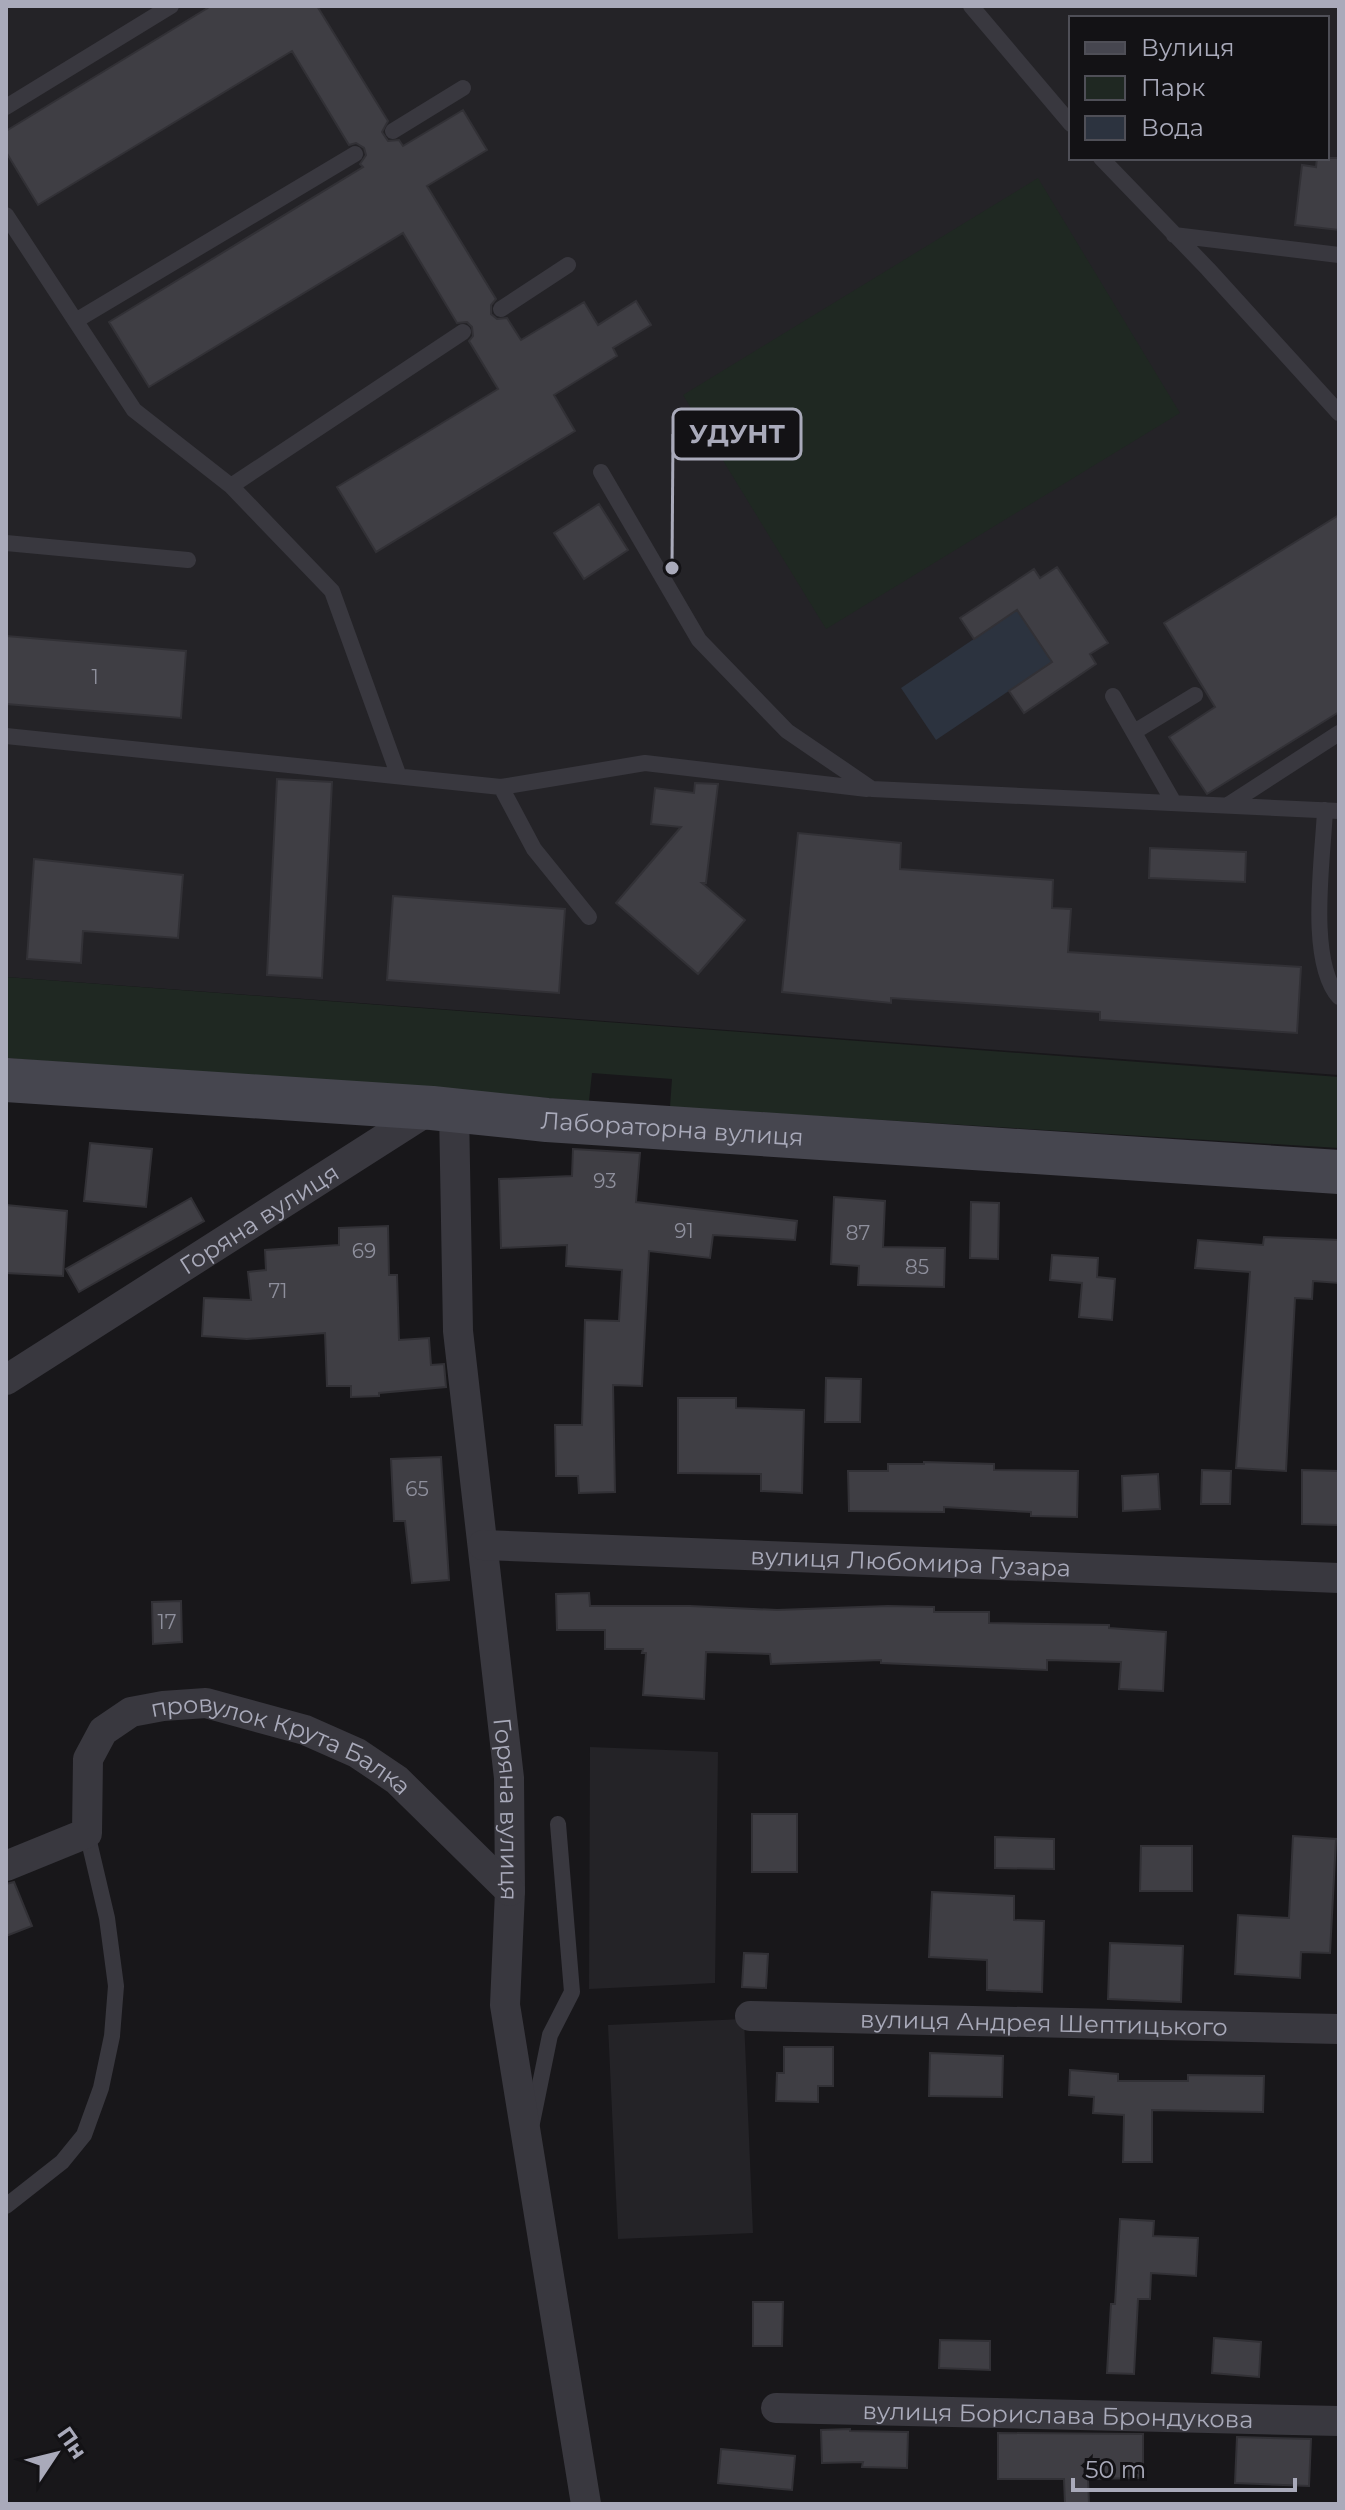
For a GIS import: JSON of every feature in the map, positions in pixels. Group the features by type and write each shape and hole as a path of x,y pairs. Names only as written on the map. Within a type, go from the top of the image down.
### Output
{"main road":[{"name":"Лабораторна вулиця","path":"6,1080 443,1109 547,1120 1339,1172"}],"street":[{"name":"Горяна вулиця","path":"6,1380 443,1109 458,1331 509,1778 510,1891 505,2005 586,2504"},
{"name":"вулиця Любомира Гузара","path":"483,1545 1339,1578"},
{"name":"провулок Крута Балка","path":"87,1833 88,1759 103,1731 131,1712 206,1703 305,1730 357,1753 397,1780 510,1891"},
{"path":"6,1866 87,1833"},
{"name":"вулиця Андрея Шептицького","path":"750,2016 1339,2029"},
{"name":"вулиця Борислава Брондукова","path":"776,2408 1339,2421"}],"lane":[{"path":"6,107 171,6"},
{"path":"971,6 1069,122"},
{"path":"393,131 463,88"},
{"path":"77,320 355,154"},
{"path":"1103,160 1339,413"},
{"path":"6,215 134,410 231,486 332,591 398,774"},
{"path":"1174,235 1339,255"},
{"path":"501,309 568,265"},
{"path":"231,486 463,332"},
{"path":"601,472 699,640 787,731 872,789"},
{"path":"6,543 188,560"},
{"path":"1134,732 1195,695"},
{"path":"1113,696 1174,803"},
{"path":"1228,805 1339,733"},
{"path":"6,736 501,787 645,763 872,789 1332,810 1319,944 1329,986 1339,997"},
{"path":"501,787 534,849 589,917"},
{"path":"528,2142 550,2035 572,1992 558,1824"},
{"name":"провулок Крута Балка","path":"6,2206 62,2162 84,2135 101,2088 112,2036 116,1986 107,1918 87,1833"}],"shaded area":[{"path":"6,6 1339,6 1339,1075 6,977"},
{"path":"590,1747 718,1752 715,1983 589,1989"},
{"path":"744,2019 753,2233 618,2239 608,2025"}],"green space":[{"path":"1038,178 1180,413 826,629 683,395"},
{"path":"6,977 1339,1077 1339,1148 670,1107 672,1079 592,1073 589,1101 6,1058"}],"water":[{"path":"1017,610 1052,662 936,740 901,688"}],"building":[{"path":"211,6 317,6 388,121 382,132 388,141 399,140 403,146 463,110 487,150 427,186 496,299 491,305 491,314 497,319 507,318 521,340 584,302 598,325 636,301 651,325 613,348 617,356 554,395 575,431 376,552 337,487 498,389 469,341 473,336 472,327 467,322 457,323 403,233 149,387 109,322 363,167 360,164 366,155 364,148 356,143 349,145 292,51 38,205 6,152 6,131"},
{"path":"1339,158 1339,230 1295,225 1302,165 1316,167 1317,160"},
{"path":"599,504 628,550 584,579 554,533"},
{"path":"1339,515 1339,712 1207,794 1169,737 1215,707 1164,623"},
{"path":"1057,567 1108,643 1090,654 1096,664 1024,713 1009,691 1052,662 1017,610 974,639 960,618 1034,569 1040,578"},
{"path":"6,636 186,651 181,718 6,704"},
{"path":"277,779 332,782 322,978 267,975"},
{"path":"695,783 718,784 706,883 702,883 745,920 698,974 616,903 681,827 651,824 655,788 694,793"},
{"path":"798,833 901,843 900,869 1053,880 1052,908 1071,909 1068,952 1301,967 1297,1033 1100,1020 1100,1012 891,998 891,1003 782,992"},
{"path":"1150,848 1246,852 1245,882 1149,878"},
{"path":"34,859 183,875 178,938 83,931 81,963 27,959"},
{"path":"393,896 565,909 559,993 387,980"},
{"path":"90,1143 152,1149 146,1207 84,1201"},
{"path":"573,1149 640,1153 636,1202 797,1221 795,1240 713,1235 710,1258 649,1251 642,1386 613,1385 615,1492 579,1493 578,1476 556,1476 555,1425 582,1425 585,1320 619,1321 622,1270 566,1266 567,1245 501,1248 499,1179 572,1176"},
{"path":"834,1197 885,1201 883,1247 945,1248 944,1287 858,1285 859,1266 831,1264"},
{"path":"191,1198 204,1221 79,1292 66,1269"},
{"path":"971,1202 999,1203 998,1259 970,1258"},
{"path":"6,1205 67,1211 63,1276 6,1273"},
{"path":"388,1226 389,1275 397,1275 399,1340 429,1338 431,1365 444,1364 446,1387 351,1397 351,1386 327,1386 325,1333 247,1339 202,1336 204,1298 251,1300 248,1272 266,1270 265,1250 339,1245 339,1228"},
{"path":"1264,1237 1339,1240 1339,1283 1313,1281 1312,1299 1295,1298 1286,1471 1236,1468 1250,1272 1195,1268 1198,1240 1263,1245"},
{"path":"1052,1255 1098,1258 1097,1277 1115,1279 1112,1320 1079,1317 1082,1283 1050,1280"},
{"path":"826,1378 861,1379 860,1422 825,1422"},
{"path":"678,1398 736,1398 736,1408 804,1410 802,1493 761,1491 761,1474 678,1473"},
{"path":"441,1457 449,1580 412,1583 405,1521 394,1521 391,1459"},
{"path":"888,1464 994,1464 994,1470 1078,1471 1077,1517 1031,1516 1031,1512 944,1507 944,1512 849,1511 848,1471 888,1471"},
{"path":"1202,1470 1231,1471 1230,1504 1201,1504"},
{"path":"1302,1470 1338,1471 1338,1525 1302,1524"},
{"path":"1158,1474 1160,1509 1123,1511 1122,1476"},
{"path":"589,1593 590,1606 777,1610 934,1607 934,1612 989,1612 989,1623 1109,1625 1109,1628 1166,1632 1163,1691 1119,1689 1121,1662 1047,1660 1047,1670 881,1663 881,1660 771,1664 770,1654 706,1652 704,1699 643,1695 646,1653 642,1653 643,1649 605,1649 605,1630 557,1630 556,1594"},
{"path":"181,1601 182,1642 153,1644 152,1602"},
{"path":"752,1814 797,1814 797,1872 752,1872"},
{"path":"1293,1836 1336,1839 1330,1953 1301,1952 1300,1978 1235,1974 1238,1915 1289,1918"},
{"path":"995,1837 1054,1839 1054,1869 995,1868"},
{"path":"1141,1846 1192,1846 1192,1891 1140,1891"},
{"path":"14,1882 32,1926 6,1936 6,1884"},
{"path":"932,1892 1014,1896 1014,1920 1044,1921 1042,1992 987,1990 987,1960 929,1957"},
{"path":"1110,1943 1183,1946 1181,2002 1108,1999"},
{"path":"744,1953 768,1954 766,1988 742,1987"},
{"path":"784,2047 833,2047 833,2086 818,2086 818,2102 776,2101 777,2073 784,2073"},
{"path":"930,2053 1003,2056 1002,2097 929,2096"},
{"path":"1070,2070 1118,2074 1118,2081 1188,2081 1188,2075 1264,2076 1263,2112 1152,2110 1152,2162 1123,2162 1124,2115 1093,2113 1094,2097 1069,2095"},
{"path":"1120,2219 1154,2221 1153,2236 1198,2238 1196,2276 1151,2273 1150,2299 1138,2299 1134,2374 1107,2373"},
{"path":"753,2302 783,2302 782,2346 753,2346"},
{"path":"1214,2338 1261,2342 1259,2377 1212,2373"},
{"path":"940,2340 990,2341 990,2370 939,2368"},
{"path":"821,2430 908,2432 907,2468 862,2467 863,2462 822,2463"},
{"path":"998,2433 1143,2434 1143,2478 1088,2479 1089,2504 1065,2504 1064,2479 998,2479"},
{"path":"1237,2437 1311,2439 1309,2486 1235,2483"},
{"path":"721,2449 795,2456 792,2490 718,2483"}],"place":[{"name":"УДУНТ","path":"672,568"}]}
